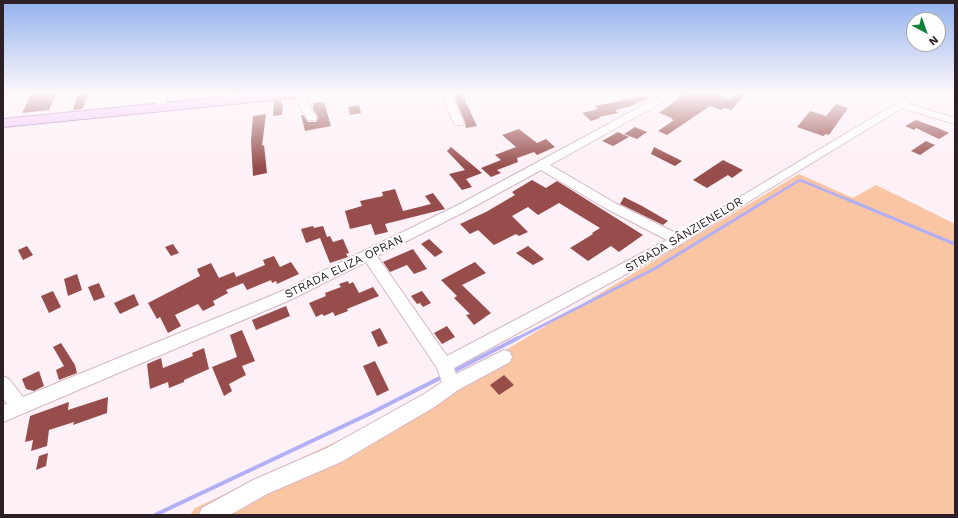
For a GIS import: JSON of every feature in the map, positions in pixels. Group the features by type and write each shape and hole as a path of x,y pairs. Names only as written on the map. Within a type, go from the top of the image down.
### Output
{"main road":[{"path":"3,123 50,118"}],"street":[{"path":"457,118 459,123"},
{"name":"STRADA ELIZA OPRAN","path":"11,410 285,296 462,208 627,118"},
{"name":"STRADA SÂNZIENELOR","path":"444,365 462,357 678,240 878,118"},
{"path":"945,118 955,121"},
{"path":"541,165 611,206 678,240"},
{"path":"368,256 444,365 452,385"},
{"path":"209,515 260,487 334,456 430,400 452,385 504,357"},
{"path":"3,384 11,410"}],"shaded area":[{"path":"799,174 853,198 876,185 955,224 955,515 190,515 195,508 414,405"}],"building":[{"path":"253,118 265,118 262,146 264,145 267,173 253,176 251,141"},
{"path":"302,118 305,118 308,122 316,122 318,118 329,118 331,126 305,131"},
{"path":"463,118 473,118 477,126 466,128"},
{"path":"588,118 599,118 591,121"},
{"path":"692,118 667,135 658,131 674,120 671,119"},
{"path":"804,118 841,118 829,135 826,134 823,136 797,127"},
{"path":"916,120 949,133 939,139 916,128 914,130 905,126"},
{"path":"635,127 647,132 637,139 624,134"},
{"path":"519,129 537,143 546,139 555,147 537,155 534,152 517,158 518,162 497,170 501,173 491,177 481,168 501,160 495,155 516,147 502,135"},
{"path":"618,132 629,137 613,146 602,141"},
{"path":"926,141 935,145 920,155 911,151"},
{"path":"451,147 482,173 466,179 472,187 462,190 449,174 465,170 447,151"},
{"path":"654,147 682,161 675,166 651,154"},
{"path":"723,160 743,170 732,178 728,175 707,188 693,180"},
{"path":"532,180 546,188 557,181 643,235 619,252 611,246 588,261 570,248 600,228 559,203 538,215 528,207 512,216 528,232 519,236 516,234 494,245 478,230 470,234 460,224 486,212 515,195 512,192"},
{"path":"395,189 403,211 431,204 425,196 433,193 445,209 385,224 388,232 375,235 371,224 350,229 345,211 362,206 360,201 383,196 382,192"},
{"path":"624,197 668,221 663,225 620,204"},
{"path":"313,226 314,228 323,226 327,237 330,236 333,242 343,239 349,253 346,254 348,257 330,263 320,238 306,243 301,229"},
{"path":"429,239 443,252 435,257 421,244"},
{"path":"173,244 179,253 171,256 165,247"},
{"path":"27,246 33,255 23,260 18,250"},
{"path":"528,246 544,259 533,265 516,253"},
{"path":"413,249 427,269 414,274 407,265 390,272 383,262"},
{"path":"274,256 280,267 291,262 299,274 277,284 276,281 272,283 271,280 247,290 243,283 226,290 228,293 213,301 215,305 203,311 198,304 175,315 181,326 168,333 160,317 157,319 148,303 200,276 197,269 211,263 219,278 234,272 236,277 265,265 263,260"},
{"path":"475,262 486,273 462,285 491,313 474,325 466,315 470,314 454,298 457,296 441,280"},
{"path":"77,274 82,290 68,296 64,279"},
{"path":"348,281 349,284 353,282 359,293 373,287 379,296 347,309 348,311 335,316 333,312 324,316 322,314 316,317 309,303 326,296 325,293 341,287 339,284"},
{"path":"99,283 105,297 94,301 88,287"},
{"path":"53,291 61,307 49,313 41,296"},
{"path":"422,291 431,303 423,307 420,303 417,304 411,296"},
{"path":"134,294 139,305 120,314 114,303"},
{"path":"286,306 290,316 256,330 252,320"},
{"path":"447,326 455,337 442,344 434,333"},
{"path":"380,328 388,343 378,347 371,332"},
{"path":"242,330 255,361 242,366 246,375 229,384 232,391 224,396 212,367 237,357 230,335"},
{"path":"61,343 75,365 77,373 59,380 56,370 64,366 53,347"},
{"path":"204,348 209,369 169,388 168,382 150,389 147,364 161,358 163,368 193,356 192,353"},
{"path":"375,361 389,390 377,396 363,366"},
{"path":"39,371 44,386 34,391 26,389 22,379"},
{"path":"504,375 514,385 499,395 490,385"},
{"path":"108,397 107,413 73,425 74,422 49,430 47,446 31,451 33,440 25,442 30,416 69,402 68,410"},
{"path":"48,453 46,466 36,470 39,456"}],"waterway":[{"path":"765,201 800,180 851,201"},
{"path":"516,339 654,269 767,200"},
{"path":"849,200 955,244"},
{"path":"452,372 518,338"},
{"path":"155,515 369,414 444,376"}]}
